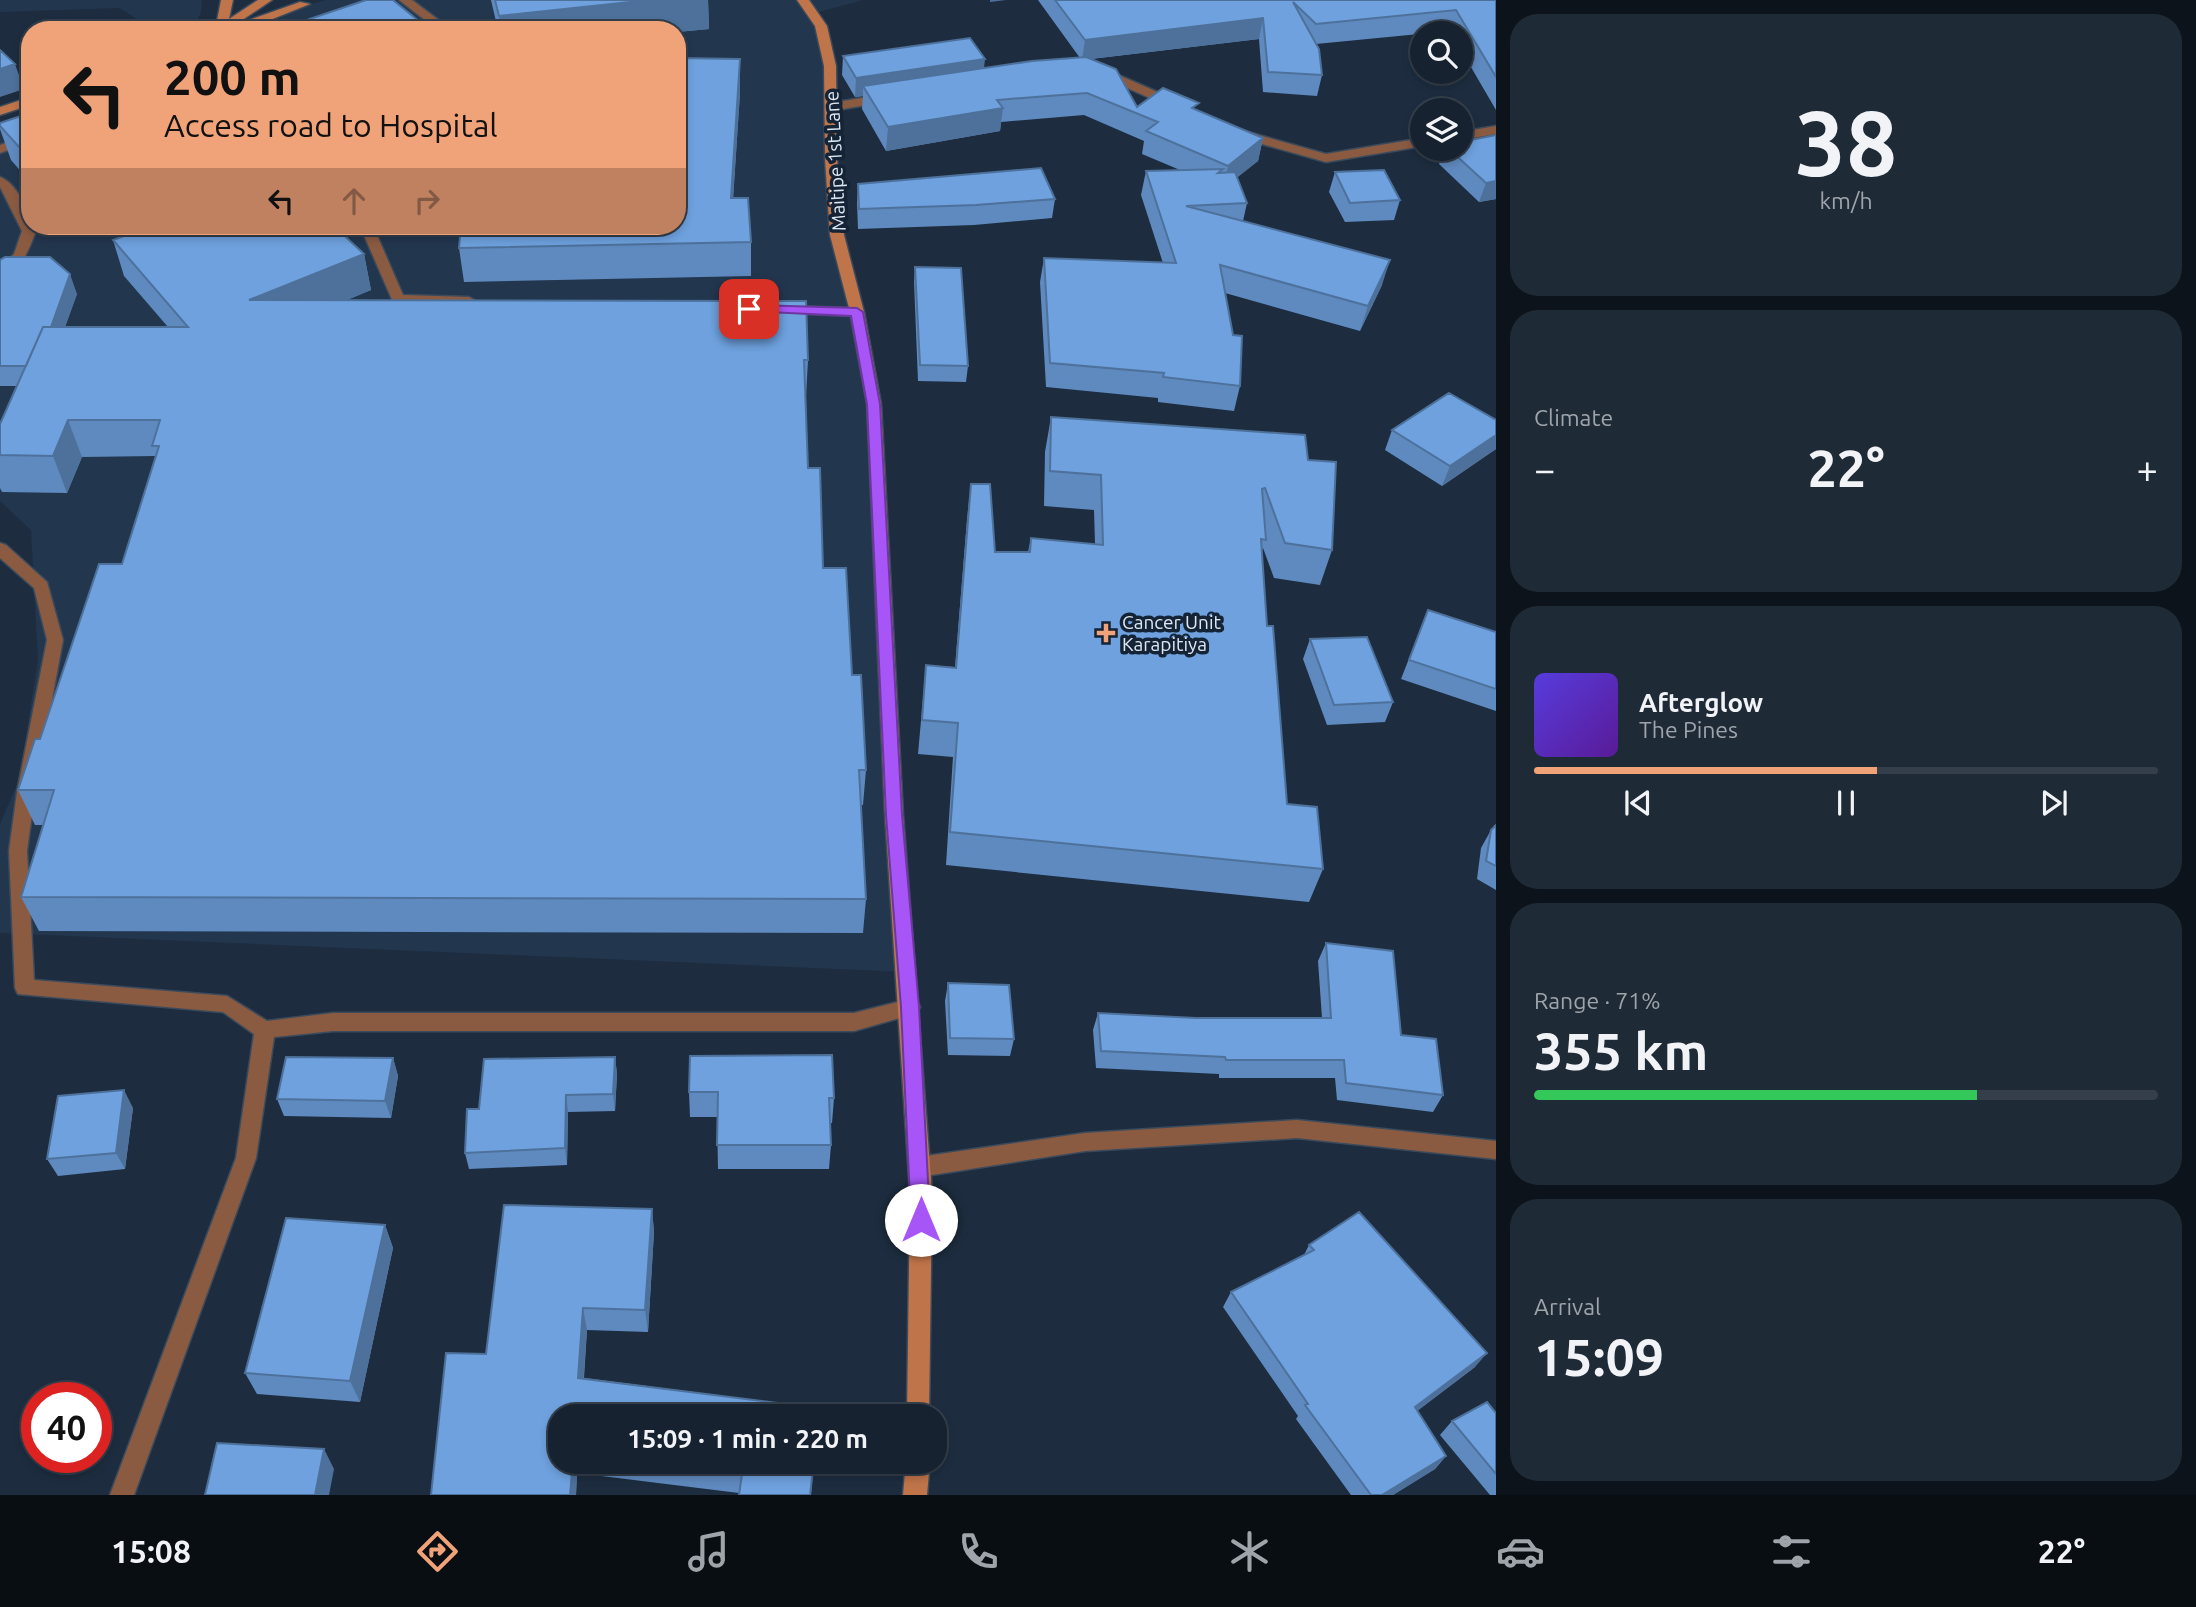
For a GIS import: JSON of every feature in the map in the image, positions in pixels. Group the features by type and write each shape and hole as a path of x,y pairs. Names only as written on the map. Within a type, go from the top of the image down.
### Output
{"street":[{"path":"223,21 227,0"},
{"path":"233,21 266,0"},
{"path":"282,0 309,2"},
{"path":"405,0 434,21"},
{"name":"Maitipe 1st Lane","path":"803,0 821,26 830,66 831,159 837,234 857,312 874,404 894,815 910,1007 919,1167 918,1404"},
{"path":"257,21 309,2"},
{"path":"1081,70 1094,68 1182,108"},
{"path":"831,107 898,96"},
{"path":"0,111 21,104"},
{"path":"1473,134 1496,130"},
{"path":"1233,131 1326,158 1410,144"},
{"path":"0,149 21,141"},
{"path":"0,181 6,185 21,215"},
{"path":"0,276 20,255 28,235"},
{"path":"370,235 398,299 481,301"},
{"path":"774,309 857,312"},
{"path":"0,549 41,586 55,640 26,792 18,850 25,988 227,1004 264,1030 332,1023 854,1022 910,1007"},
{"path":"122,1495 246,1158 264,1047 264,1030"},
{"path":"919,1167 1085,1142 1297,1129 1496,1150"},
{"path":"915,1495 917,1474"}],"shaded area":[{"path":"0,0 202,0 197,21 140,21 120,8 0,12"},
{"path":"326,0 863,0 815,13 821,26 831,159 864,360 907,972 0,933 0,824 19,780 38,660 31,530 0,501 0,121 21,115 21,235 686,235 686,21 278,21 290,9"}],"building":[{"path":"366,0 393,0 419,21 304,21"},
{"path":"495,0 649,0 499,16"},
{"path":"1055,0 1496,0 1496,77 1473,38 1473,21 1463,21 1456,10 1316,24 1293,2 1319,49 1322,75 1268,72 1263,18 1085,40"},
{"path":"970,38 985,59 856,78 843,56"},
{"path":"0,50 15,64 0,69"},
{"path":"1086,57 1116,69 1137,107 1163,88 1199,103 1192,108 1263,138 1228,166 1146,131 1158,122 1087,93 997,100 1003,108 888,127 863,86 1032,61"},
{"path":"686,58 740,59 731,198 748,198 751,242 459,248 460,235 686,235"},
{"path":"21,116 21,149 0,126 0,123"},
{"path":"1496,135 1496,181 1486,183 1462,161 1473,161 1473,140"},
{"path":"1041,168 1055,199 859,209 858,184"},
{"path":"1223,169 1218,173 1235,172 1247,203 1186,206 1390,260 1368,306 1220,265 1233,335 1242,336 1240,386 1163,377 1164,373 1050,363 1044,258 1176,263 1146,171"},
{"path":"1384,170 1400,200 1350,203 1335,172"},
{"path":"127,235 344,235 364,254 249,300 806,301 808,360 804,360 808,468 820,468 823,568 846,568 852,675 861,675 866,770 859,770 866,899 21,897 54,790 18,790 35,739 40,739 99,564 122,564 159,446 152,446 160,420 68,420 53,456 0,455 0,424 43,327 188,327 113,240"},
{"path":"5,257 50,257 70,274 51,327 43,327 26,366 0,366 0,260"},
{"path":"915,267 961,268 968,366 920,365"},
{"path":"1449,393 1496,420 1496,435 1450,466 1392,430"},
{"path":"1051,417 1305,435 1308,460 1336,462 1332,550 1285,543 1265,488 1262,489 1266,540 1261,539 1267,626 1273,626 1287,804 1317,807 1323,869 950,832 958,723 922,720 926,665 956,668 971,484 990,484 995,552 1030,552 1031,538 1103,545 1101,475 1050,471"},
{"path":"1428,610 1496,632 1496,689 1409,660"},
{"path":"1367,637 1393,702 1334,705 1310,639"},
{"path":"1496,825 1496,866 1486,861 1491,830"},
{"path":"1326,943 1393,951 1401,1035 1436,1039 1443,1095 1346,1083 1344,1060 1226,1060 1225,1057 1101,1051 1098,1013 1196,1018 1331,1018"},
{"path":"948,983 1009,985 1014,1039 950,1038"},
{"path":"832,1055 834,1098 829,1098 831,1145 717,1145 718,1092 689,1092 690,1056"},
{"path":"286,1057 393,1058 385,1101 277,1099"},
{"path":"615,1057 613,1094 566,1095 565,1148 465,1153 467,1109 479,1109 484,1059"},
{"path":"124,1090 116,1153 47,1159 58,1096"},
{"path":"504,1205 652,1209 645,1310 583,1308 578,1378 787,1404 548,1404 548,1474 572,1474 570,1495 431,1495 446,1353 486,1354"},
{"path":"1359,1212 1487,1353 1415,1407 1446,1456 1382,1495 1371,1495 1305,1405 1308,1404 1231,1292 1314,1250 1309,1245"},
{"path":"286,1218 385,1225 350,1381 245,1373"},
{"path":"1487,1402 1496,1413 1496,1474 1452,1421"},
{"path":"217,1443 324,1449 315,1495 205,1495"},
{"path":"742,1474 812,1474 810,1495 739,1495"}],"place":[{"name":"Cancer Unit Karapitiya","path":"1106,633"}],"route":[{"path":"749,309 857,312 874,404 894,815 910,1007 921,1220"}]}
